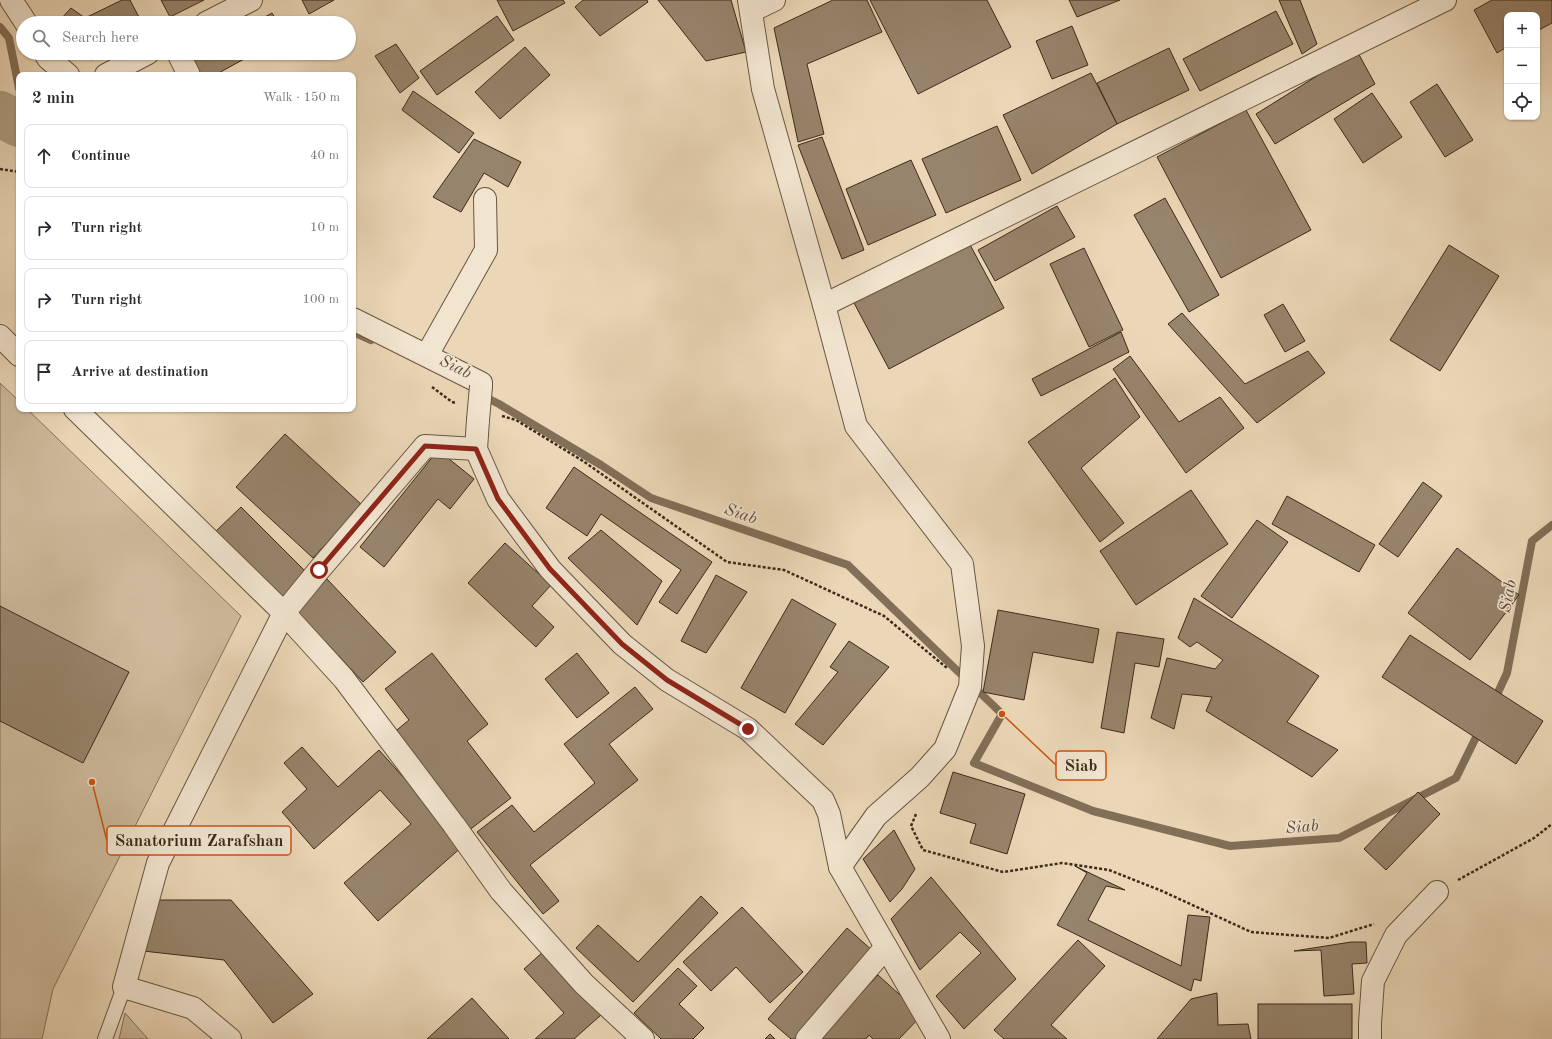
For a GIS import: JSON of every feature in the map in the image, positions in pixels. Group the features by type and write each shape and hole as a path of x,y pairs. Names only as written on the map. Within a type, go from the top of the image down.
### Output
{"street":[{"path":"11,0 21,16"},
{"path":"220,16 251,0"},
{"path":"774,0 750,5 763,88 824,305 856,426 962,564 973,646 970,687 945,748 920,777 876,816 840,867"},
{"path":"824,305 1445,0"},
{"path":"50,60 64,72"},
{"path":"112,72 135,60"},
{"path":"182,60 188,72"},
{"path":"427,355 486,250 485,199"},
{"path":"356,320 481,382 476,449 498,499 550,569 622,644 667,680 748,729 823,800 829,814 840,867 939,1039"},
{"path":"0,336 16,351"},
{"path":"78,412 284,613 344,679 449,818 501,891 584,984 643,1039"},
{"path":"230,1039 193,1008 124,987 158,863 284,613 425,446 476,449"},
{"path":"1370,1039 1373,981 1396,935 1437,892"},
{"path":"807,1039 886,947"}],"lane":[{"path":"105,1039 124,987"}],"path":[{"path":"0,169 16,172"}],"shaded area":[{"path":"0,383 16,398 16,412 30,412 241,616 53,989 42,1039 0,1039"},
{"path":"125,1013 148,1039 119,1039"}],"building":[{"path":"122,0 130,0 138,16 89,16"},
{"path":"161,0 204,0 172,16 169,16"},
{"path":"302,0 334,0 309,14"},
{"path":"497,0 563,0 565,3 513,31"},
{"path":"583,0 647,0 648,2 600,36 575,7"},
{"path":"658,0 731,0 746,52 706,61"},
{"path":"833,0 867,0 882,32 807,64 824,134 798,142 774,28"},
{"path":"870,0 987,0 1011,47 918,94"},
{"path":"1069,0 1120,0 1077,17"},
{"path":"1279,0 1300,0 1317,44 1302,54"},
{"path":"1492,0 1552,0 1552,23 1540,29 1540,12 1504,12 1504,49 1497,53 1474,10"},
{"path":"71,8 82,16 64,16"},
{"path":"1276,11 1293,44 1200,91 1183,59"},
{"path":"272,13 274,16 267,16"},
{"path":"497,16 514,40 437,95 420,71"},
{"path":"1072,26 1088,65 1052,79 1036,41"},
{"path":"396,44 419,78 400,93 375,56"},
{"path":"525,47 550,75 500,119 475,92"},
{"path":"1169,48 1189,90 1117,124 1097,83"},
{"path":"1357,51 1375,84 1275,144 1256,114"},
{"path":"186,60 242,60 220,72 192,72"},
{"path":"1091,73 1117,124 1032,174 1003,115"},
{"path":"1437,84 1473,140 1445,157 1410,102"},
{"path":"413,91 474,133 459,153 402,110"},
{"path":"1372,93 1402,137 1363,163 1334,119"},
{"path":"1246,110 1311,230 1221,278 1157,157"},
{"path":"997,126 1021,180 946,213 922,159"},
{"path":"822,137 864,250 842,259 798,145"},
{"path":"474,139 521,162 508,187 484,173 461,212 433,197"},
{"path":"911,160 936,215 868,245 846,189"},
{"path":"1165,198 1219,295 1189,312 1134,215"},
{"path":"1057,206 1075,237 995,281 978,250"},
{"path":"968,241 1004,308 889,369 853,301"},
{"path":"1449,245 1499,276 1440,371 1390,340"},
{"path":"1084,248 1123,330 1089,347 1050,264"},
{"path":"1283,304 1305,341 1285,352 1264,315"},
{"path":"1182,313 1245,384 1308,351 1325,373 1257,423 1168,324"},
{"path":"1121,332 1129,352 1041,396 1032,379"},
{"path":"1130,356 1179,422 1220,397 1244,428 1186,473 1113,369"},
{"path":"1115,378 1140,417 1081,468 1124,523 1100,542 1028,442"},
{"path":"285,434 362,505 313,558 236,487"},
{"path":"438,450 474,479 450,509 438,499 384,567 360,547"},
{"path":"574,467 712,562 677,614 659,602 681,570 601,514 587,536 546,508"},
{"path":"1423,482 1442,496 1398,557 1379,544"},
{"path":"1191,490 1228,544 1136,605 1100,551"},
{"path":"1287,496 1375,545 1359,572 1272,524"},
{"path":"241,507 307,573 279,601 213,534"},
{"path":"1257,520 1288,542 1232,618 1201,596"},
{"path":"601,530 662,581 637,625 568,558"},
{"path":"505,543 551,585 532,606 554,627 536,647 468,583"},
{"path":"1457,548 1519,595 1470,660 1408,613"},
{"path":"716,575 747,592 706,653 681,641"},
{"path":"327,579 396,652 363,682 295,609"},
{"path":"1194,598 1319,676 1287,722 1338,750 1312,777 1206,711 1212,697 1182,694 1174,729 1151,718 1167,658 1215,669 1223,660 1197,642 1190,647 1178,638"},
{"path":"792,599 836,624 785,713 741,688"},
{"path":"0,606 129,672 83,763 0,721"},
{"path":"998,610 1099,629 1093,663 1033,652 1024,700 983,692"},
{"path":"1117,632 1164,639 1159,667 1135,663 1124,733 1101,728"},
{"path":"1410,635 1543,721 1516,764 1382,677"},
{"path":"849,641 889,667 823,745 795,724 838,672 830,667"},
{"path":"432,653 488,724 467,741 511,798 468,831 392,734 409,720 385,689"},
{"path":"577,653 609,693 577,718 545,679"},
{"path":"635,687 653,709 609,744 638,780 530,865 559,901 543,914 477,832 512,805 534,832 595,783 564,744"},
{"path":"302,747 338,787 379,750 464,845 378,921 344,883 411,824 380,790 314,849 282,812 307,789 284,763"},
{"path":"953,772 1025,794 1007,854 970,843 976,824 940,813"},
{"path":"1418,792 1440,814 1386,870 1364,849"},
{"path":"894,830 915,869 902,889 890,902 863,859"},
{"path":"1075,866 1125,890 1106,886 1088,920 1181,966 1188,915 1210,917 1201,981 1194,979 1191,991 1057,925 1087,873"},
{"path":"931,877 1016,979 964,1029 936,996 981,953 960,932 920,970 891,919"},
{"path":"701,896 718,913 633,1002 576,948 598,925 638,962"},
{"path":"153,900 231,900 313,994 273,1023 224,960 143,951"},
{"path":"742,907 803,972 770,1003 736,967 711,991 683,962"},
{"path":"847,928 873,951 797,1039 791,1039 768,1019"},
{"path":"1078,940 1105,966 1051,1025 1067,1039 1004,1039 994,1030"},
{"path":"1351,942 1366,942 1367,963 1352,964 1354,994 1324,996 1321,950 1294,951"},
{"path":"544,951 601,1015 574,1039 535,1039 564,1013 524,969"},
{"path":"678,968 697,986 679,1004 704,1028 693,1039 661,1039 634,1013"},
{"path":"878,975 922,1015 899,1039 873,1039 869,1035 866,1039 819,1039"},
{"path":"1217,993 1218,1025 1248,1024 1251,1039 1157,1039 1191,999"},
{"path":"472,998 509,1039 427,1039"},
{"path":"1258,1004 1352,1004 1352,1039 1258,1039"},
{"path":"770,1034 775,1039 765,1039"}],"waterway":[{"name":"Siab","path":"0,27 9,38 16,73"},
{"path":"0,114 16,122"},
{"name":"Siab","path":"356,333 371,340"},
{"name":"Siab","path":"481,395 499,404 601,465 651,498 848,565 1002,714 974,763 1093,811 1230,846 1339,838 1456,778 1480,729"},
{"name":"Siab","path":"1494,701 1507,673 1532,541 1552,525"}],"place":[{"name":"Siab","path":"1002,714"},
{"name":"Sanatorium Zarafshan","path":"92,782"}],"route":[{"path":"319,570 425,446 476,449 498,499 550,569 622,644 667,680 748,729"}]}
